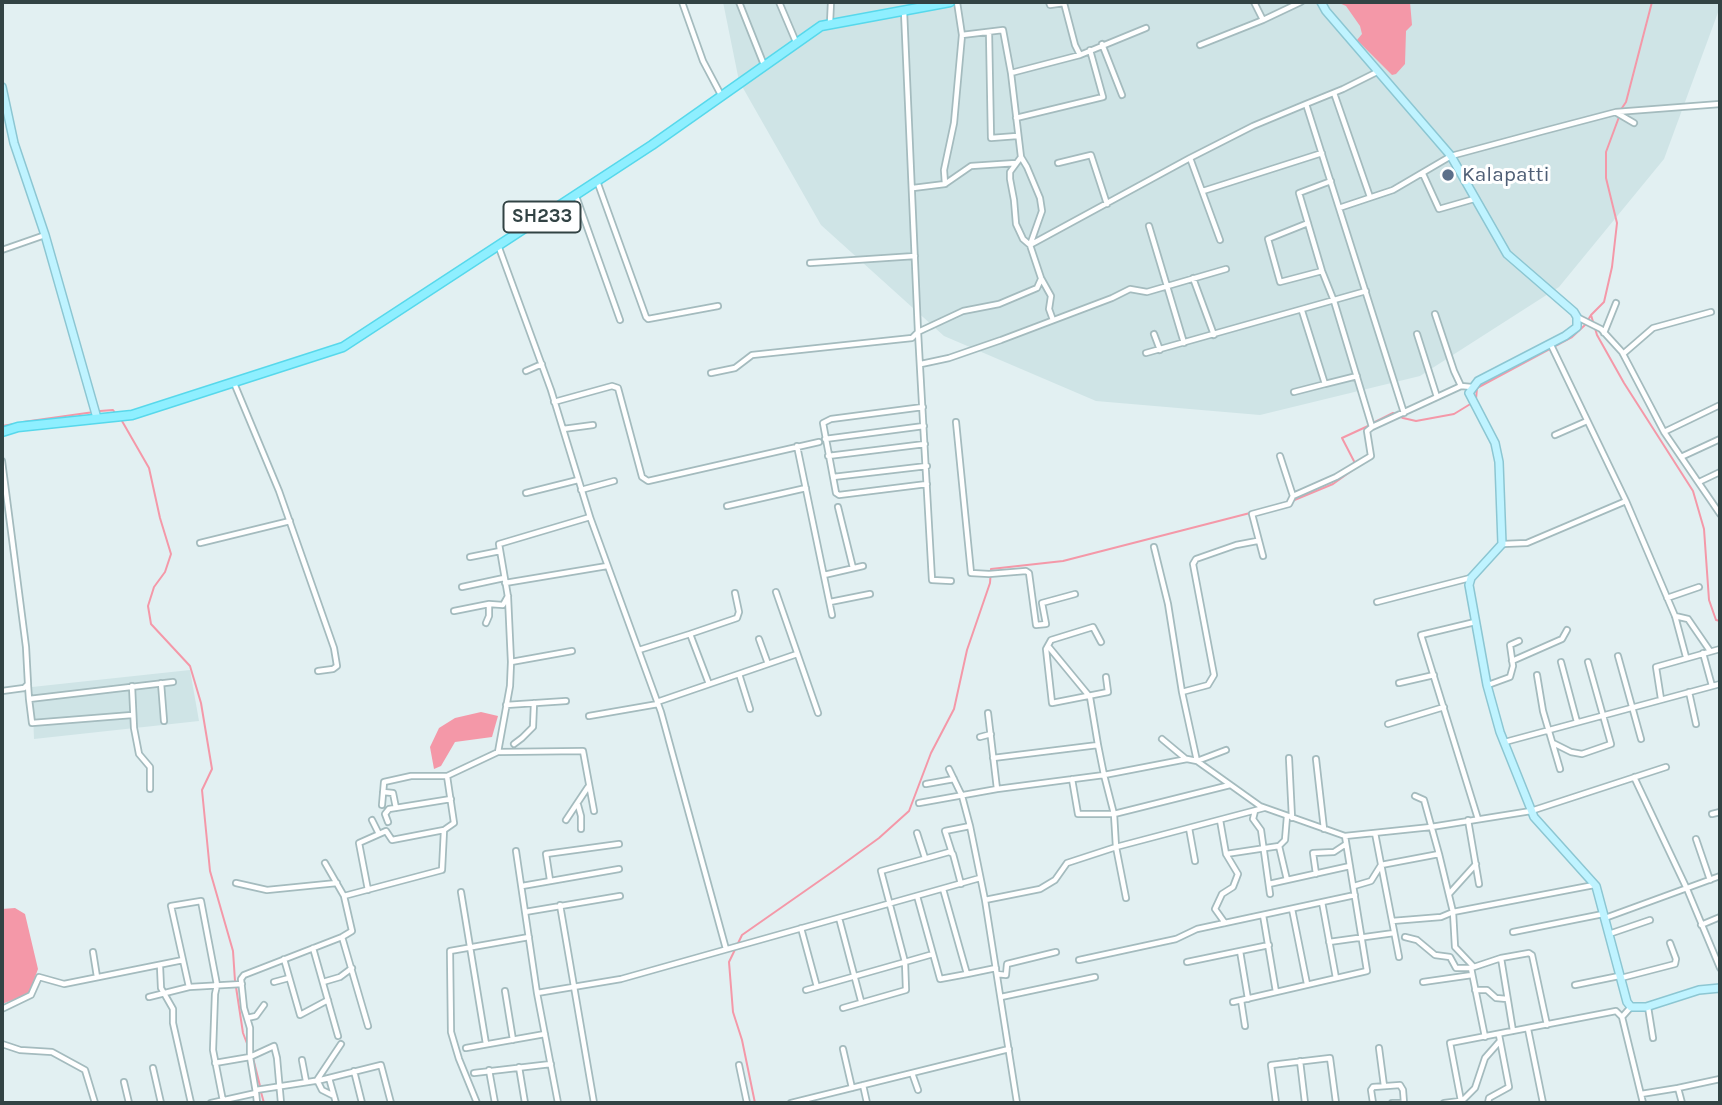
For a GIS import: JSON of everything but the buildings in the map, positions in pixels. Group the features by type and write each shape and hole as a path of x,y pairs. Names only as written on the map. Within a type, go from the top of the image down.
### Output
{"main road":[{"name":"SH233","path":"2,432 96,414 118,416 159,407 343,347 597,181 821,26 950,2"},
{"path":"1321,2 1451,156 1507,254 1580,318 1577,327 1552,348 1478,381 1468,393 1495,443 1497,452 1502,544 1471,578 1469,591 1487,685 1504,742 1534,817 1595,885 1627,1002 1631,1007 1648,1006 1699,990 1720,988"},
{"path":"2,87 14,143 45,235 96,414"}],"street":[{"path":"682,2 703,61 722,96"},
{"path":"739,2 764,66"},
{"path":"779,2 796,43"},
{"path":"830,24 831,2"},
{"path":"945,184 944,170 954,123 962,35 957,2"},
{"path":"1049,2 1050,5 1065,3 1080,55"},
{"path":"1254,2 1263,20"},
{"path":"1200,45 1301,2"},
{"path":"904,10 932,580 951,581"},
{"path":"1011,73 1080,55 1146,28"},
{"path":"962,35 1003,30 1021,158 1036,187 1042,211 1030,245"},
{"path":"989,32 991,138 1017,136"},
{"path":"1102,44 1122,95"},
{"path":"1016,118 1103,97 1090,50"},
{"path":"1030,245 1253,126 1334,93 1378,71"},
{"path":"1334,93 1370,197"},
{"path":"1306,104 1366,291 1400,415"},
{"path":"1339,208 1393,190 1451,156 1616,112 1720,104"},
{"path":"1616,112 1634,123"},
{"path":"1203,191 1322,153"},
{"path":"1058,163 1091,155 1107,204"},
{"path":"1021,158 1010,172 1016,224 1023,239 1030,245 1041,278 1051,296 1049,309 1053,320"},
{"path":"1190,158 1220,240"},
{"path":"913,188 945,184 971,166 1016,163"},
{"path":"1423,174 1439,209 1477,198"},
{"path":"597,181 646,317 648,319 718,306"},
{"path":"1331,181 1299,193 1372,425"},
{"path":"576,195 620,320"},
{"path":"1308,223 1268,239 1280,282 1322,271"},
{"path":"1149,226 1184,343"},
{"path":"2,250 45,235"},
{"path":"498,246 542,365 607,566 658,703 726,948"},
{"path":"810,263 915,256"},
{"path":"921,364 949,358 1130,289 1142,292 1226,269"},
{"path":"711,373 735,368 752,355 912,338 918,332 963,311 999,304 1037,288 1041,278"},
{"path":"1193,278 1214,335"},
{"path":"1146,353 1366,291"},
{"path":"1602,331 1616,303"},
{"path":"1303,310 1325,384"},
{"path":"1623,354 1653,328 1711,313"},
{"path":"1435,314 1461,386"},
{"path":"1580,318 1602,331 1623,354 1664,432 1720,514"},
{"path":"1154,334 1160,350"},
{"path":"1417,334 1437,397"},
{"path":"1552,348 1626,501 1675,616 1686,657"},
{"path":"526,371 542,365"},
{"path":"1294,392 1357,376"},
{"path":"233,382 279,491 337,663 333,669 317,671"},
{"path":"554,402 612,386 618,388 642,477 648,481 819,442"},
{"path":"1263,556 1252,514 1291,500 1371,456 1367,431 1372,425 1461,386 1472,387"},
{"path":"1664,432 1720,405"},
{"path":"923,407 825,420 823,423 834,490 839,495 927,484"},
{"path":"1555,435 1587,421"},
{"path":"956,422 971,573 1029,573 1036,625 1046,624 1042,603 1075,594"},
{"path":"563,429 593,425"},
{"path":"825,439 924,426"},
{"path":"1681,457 1720,439"},
{"path":"828,456 925,444"},
{"path":"797,446 832,615"},
{"path":"1280,456 1291,500"},
{"path":"2,461 26,647 32,723 132,715"},
{"path":"833,477 927,466"},
{"path":"1698,482 1720,472"},
{"path":"526,493 578,480"},
{"path":"581,490 614,481"},
{"path":"727,506 806,488"},
{"path":"1502,544 1527,543 1626,501"},
{"path":"838,507 853,568"},
{"path":"498,752 511,662 508,596 499,544 590,517"},
{"path":"200,543 290,521"},
{"path":"1182,692 1208,685 1214,675 1193,564 1196,559 1236,545 1258,541"},
{"path":"1154,547 1168,604 1182,692 1197,761"},
{"path":"470,557 500,551"},
{"path":"462,587 607,566"},
{"path":"824,575 863,566"},
{"path":"1377,602 1471,578"},
{"path":"1667,598 1699,587"},
{"path":"776,592 818,713"},
{"path":"639,650 737,618 739,612 735,593"},
{"path":"830,602 870,594"},
{"path":"454,611 503,604 508,596"},
{"path":"486,623 489,604"},
{"path":"1675,616 1688,619 1710,651"},
{"path":"1475,622 1421,635 1478,819"},
{"path":"1101,642 1093,627 1051,640 1046,649 1052,703 1108,692 1107,677"},
{"path":"1512,661 1562,639 1567,630"},
{"path":"690,634 709,684"},
{"path":"759,639 768,664"},
{"path":"1487,685 1510,677 1513,666 1510,645 1519,640"},
{"path":"1048,645 1090,697 1114,814 1116,847 1125,898"},
{"path":"1661,699 1656,667 1720,649"},
{"path":"511,662 572,651"},
{"path":"1703,653 1712,686"},
{"path":"589,716 658,703 797,654"},
{"path":"1618,656 1641,739"},
{"path":"1561,662 1577,722"},
{"path":"1553,743 1582,754 1611,744 1588,662"},
{"path":"739,674 750,709"},
{"path":"1537,675 1560,769"},
{"path":"1399,683 1434,676"},
{"path":"29,699 173,682"},
{"path":"161,683 164,721"},
{"path":"2,691 24,688 28,684"},
{"path":"1504,742 1720,685"},
{"path":"132,686 132,715 139,754 150,767 150,789"},
{"path":"1689,692 1696,724"},
{"path":"506,705 566,701"},
{"path":"514,744 533,727 534,703"},
{"path":"1388,723 1444,707"},
{"path":"988,713 997,789"},
{"path":"980,737 990,734"},
{"path":"1163,739 1187,759"},
{"path":"993,758 1098,745"},
{"path":"1197,761 1226,750"},
{"path":"382,805 384,782 411,776 447,776 498,752 583,751 594,811"},
{"path":"1226,854 1279,846 1285,840 1289,817 1289,758"},
{"path":"919,803 997,789 1104,775 1187,759 1197,761 1265,808 1345,836 1431,827 1531,811 1666,767"},
{"path":"1316,759 1325,830"},
{"path":"950,769 962,796 970,825 985,900 1017,1103"},
{"path":"368,890 359,843 386,831 392,841 444,830 454,822 447,776"},
{"path":"1634,777 1687,889 1720,968"},
{"path":"926,784 954,779"},
{"path":"1072,779 1078,814 1114,814 1231,785"},
{"path":"566,820 588,787"},
{"path":"383,792 393,793 396,808"},
{"path":"1415,796 1424,800 1453,912 1455,947 1472,970 1485,1037"},
{"path":"388,822 385,814 389,809 451,799"},
{"path":"578,804 580,829"},
{"path":"985,900 1040,889 1055,880 1067,863 1116,847 1265,808"},
{"path":"1255,811 1253,819 1261,830 1270,894"},
{"path":"1712,814 1720,812"},
{"path":"372,820 379,834"},
{"path":"1220,820 1226,854 1238,874 1233,887 1222,894 1215,909 1225,923"},
{"path":"1468,820 1479,884"},
{"path":"961,884 945,831 970,825"},
{"path":"1189,828 1195,861"},
{"path":"344,896 442,870 444,830"},
{"path":"917,833 925,858"},
{"path":"1375,833 1399,957"},
{"path":"1233,1002 1367,971 1345,836"},
{"path":"1696,839 1710,880"},
{"path":"550,880 546,854 619,844"},
{"path":"1316,874 1312,853 1334,852 1346,844"},
{"path":"1279,846 1287,880"},
{"path":"516,851 537,993 558,1103"},
{"path":"842,1008 906,990 905,962 881,871 949,852 953,854"},
{"path":"1354,886 1371,881 1381,865 1439,854"},
{"path":"257,1103 250,1028 238,984 244,975 352,931 344,896 325,863"},
{"path":"1449,895 1476,864"},
{"path":"1269,884 1350,866"},
{"path":"522,886 619,869"},
{"path":"1513,932 1605,916 1720,876"},
{"path":"537,993 621,979 980,878"},
{"path":"236,883 267,890 337,883"},
{"path":"1392,921 1441,917 1453,912 1595,885"},
{"path":"943,889 967,974"},
{"path":"461,892 486,1044"},
{"path":"1079,960 1176,939 1197,929 1355,895"},
{"path":"526,912 620,896"},
{"path":"917,896 941,980 997,971 1006,975 1007,964 1056,953"},
{"path":"189,987 171,906 201,901 218,985 214,1005 213,1050 223,1101"},
{"path":"1322,902 1336,978"},
{"path":"559,905 594,1103"},
{"path":"1292,909 1307,984"},
{"path":"1263,915 1276,992"},
{"path":"1701,925 1720,917"},
{"path":"839,918 861,1001"},
{"path":"1609,933 1650,919"},
{"path":"801,928 817,987"},
{"path":"1329,942 1394,933"},
{"path":"342,937 368,1026"},
{"path":"477,1103 459,1059 452,1032 450,951 529,937"},
{"path":"1405,937 1417,940 1435,955 1450,957 1459,951"},
{"path":"1575,985 1675,964 1676,959 1670,943"},
{"path":"1187,962 1269,945"},
{"path":"1711,949 1720,945"},
{"path":"313,948 338,1036"},
{"path":"1240,951 1248,999"},
{"path":"93,953 97,977"},
{"path":"1423,982 1472,970 1501,958 1530,953 1548,1024"},
{"path":"806,989 933,954"},
{"path":"1450,957 1456,968 1472,970"},
{"path":"1501,958 1513,1031"},
{"path":"2,1009 32,995 39,977 64,984 183,960"},
{"path":"284,960 300,1015 328,1000"},
{"path":"160,966 161,988 173,1009 173,1023 191,1103"},
{"path":"323,982 340,977 352,968"},
{"path":"1001,997 1095,977"},
{"path":"274,982 289,978"},
{"path":"149,997 189,987 238,984"},
{"path":"1475,990 1487,989 1496,998 1507,999"},
{"path":"505,991 513,1040"},
{"path":"1241,1000 1245,1026"},
{"path":"247,1018 256,1016 264,1005"},
{"path":"1648,1006 1653,1038"},
{"path":"1622,1017 1631,1007"},
{"path":"1461,1101 1450,1042 1499,1037 1513,1031 1616,1011 1622,1017 1643,1103"},
{"path":"1528,1028 1543,1103"},
{"path":"466,1048 545,1034"},
{"path":"1444,1103 1461,1101 1475,1088 1485,1058 1499,1037"},
{"path":"1488,1103 1489,1098 1509,1087 1499,1037"},
{"path":"2,1044 20,1050 52,1052 85,1070 95,1103"},
{"path":"317,1080 341,1044"},
{"path":"215,1063 251,1056 274,1046 281,1103"},
{"path":"1380,1048 1384,1086"},
{"path":"843,1049 852,1088"},
{"path":"791,1103 1009,1049"},
{"path":"1276,1103 1271,1065 1330,1058 1336,1103"},
{"path":"302,1060 306,1081"},
{"path":"1300,1061 1305,1103"},
{"path":"474,1073 551,1064"},
{"path":"211,1103 266,1087 329,1078 381,1065 391,1103"},
{"path":"739,1065 747,1103"},
{"path":"519,1067 525,1103"},
{"path":"153,1068 161,1103"},
{"path":"489,1070 495,1103"},
{"path":"354,1071 362,1103"},
{"path":"912,1073 918,1090"},
{"path":"329,1078 336,1103"},
{"path":"1641,1094 1720,1079"},
{"path":"317,1080 322,1090 334,1096"},
{"path":"124,1082 129,1103"},
{"path":"863,1085 867,1103"},
{"path":"1373,1103 1373,1087 1402,1087 1403,1103 1392,1103"},
{"path":"1678,1088 1682,1103"}],"shaded area":[{"name":"Kalapatti","path":"723,2 1720,2 1720,7 1664,159 1559,287 1420,376 1260,415 1096,401 944,336 821,225 739,81"},
{"path":"1337,2 1410,2 1412,25 1406,31 1405,64 1396,74 1392,75 1357,40 1362,34 1360,26 1346,6"},
{"path":"190,670 199,721 34,739 32,687"},
{"path":"481,712 498,716 492,737 455,742 441,766 434,769 430,747 439,728 455,718"},
{"path":"15,908 25,914 38,969 29,994 2,1004 2,909"}],"waterway":[{"path":"1620,111 1626,102 1652,2"},
{"path":"1619,117 1606,152 1606,178 1617,223 1612,267 1604,302 1591,315 1597,335 1624,383 1693,491 1704,529 1709,600 1716,620 1720,621"},
{"path":"1476,399 1477,388 1572,337 1591,315"},
{"path":"1373,423 1393,413 1416,421 1454,414 1472,403"},
{"path":"100,411 113,410 116,414"},
{"path":"23,422 94,412"},
{"path":"122,421 149,468 171,554 165,572 154,587 148,606 151,624 190,666 201,703 212,769 202,790 210,871 233,951 235,981"},
{"path":"2,426 14,424"},
{"path":"1292,501 1333,484 1357,467 1342,438 1368,426"},
{"path":"755,1103 742,1040 733,1012 729,962 742,935 879,838 909,811 931,753 954,709 967,650 990,583 991,569 1063,561 1250,513"},
{"path":"236,987 243,1033 248,1046"},
{"path":"253,1058 260,1086"},
{"path":"261,1092 264,1103"}],"place":[{"name":"Kalapatti","path":"1448,175"}]}
